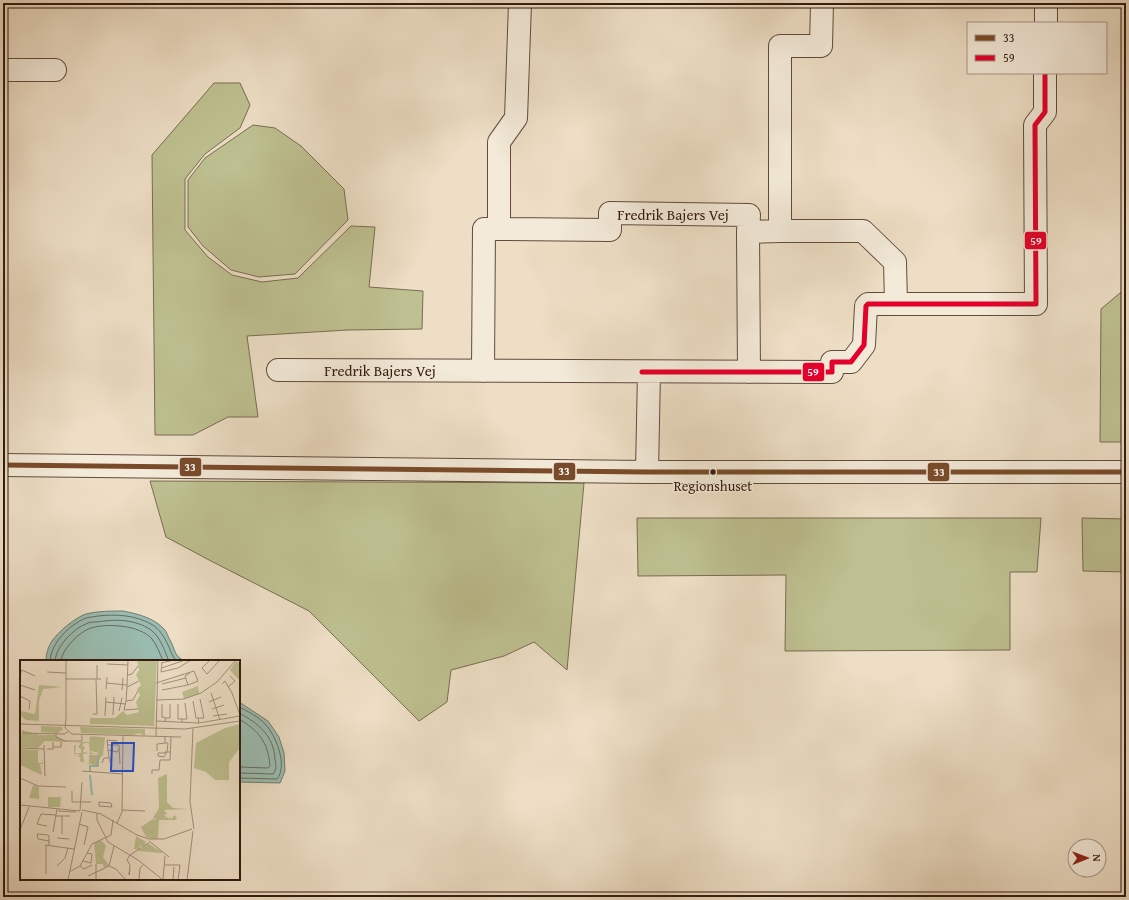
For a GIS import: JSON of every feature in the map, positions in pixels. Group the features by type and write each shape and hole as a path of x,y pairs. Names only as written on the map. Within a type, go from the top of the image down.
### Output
{"street":[{"path":"498,229 498,142 516,118 520,3"},
{"path":"780,231 780,46 821,46 822,3"},
{"path":"1046,3 1046,22"},
{"path":"3,70 55,70"},
{"name":"Fredrik Bajers Vej","path":"278,370 832,372 832,362 851,362 864,345 866,306 868,304 1036,304 1035,125 1045,112 1045,74"},
{"name":"Fredrik Bajers Vej","path":"483,371 484,229 610,230 610,213 749,215 749,372"},
{"name":"Fredrik Bajers Vej","path":"748,232 863,231 895,262 896,304"},
{"path":"647,472 649,372"},
{"path":"3,465 647,472 1126,472"}],"green space":[{"path":"214,83 240,83 250,105 240,128 205,154 185,179 185,230 208,257 232,275 262,282 298,278 351,226 375,227 369,287 423,291 422,329 348,330 247,336 258,417 228,417 193,435 155,435 152,155"},
{"path":"253,125 275,128 301,146 344,189 348,220 295,274 259,277 231,270 203,246 188,227 188,180 205,158"},
{"path":"1126,288 1126,442 1100,442 1101,309"},
{"path":"150,481 584,483 567,670 534,642 504,656 451,670 447,702 419,721 309,611 166,537"},
{"path":"637,518 1041,518 1037,572 1010,572 1010,650 785,651 786,575 638,576"},
{"path":"1082,518 1126,519 1126,572 1083,571"}],"water":[{"path":"123,611 145,617 160,625 166,632 176,654 182,660 46,660 49,646 52,641 72,621 86,614"},
{"path":"240,703 268,721 279,737 284,753 285,771 280,783 240,782"}],"transit line":[{"name":"59","path":"642,372 832,372 832,362 851,362 864,345 866,306 868,304 1036,304 1035,125 1045,112 1045,74"},
{"name":"33","path":"3,465 647,472 1126,472"}],"place":[{"name":"Regionshuset","path":"713,472"}]}
